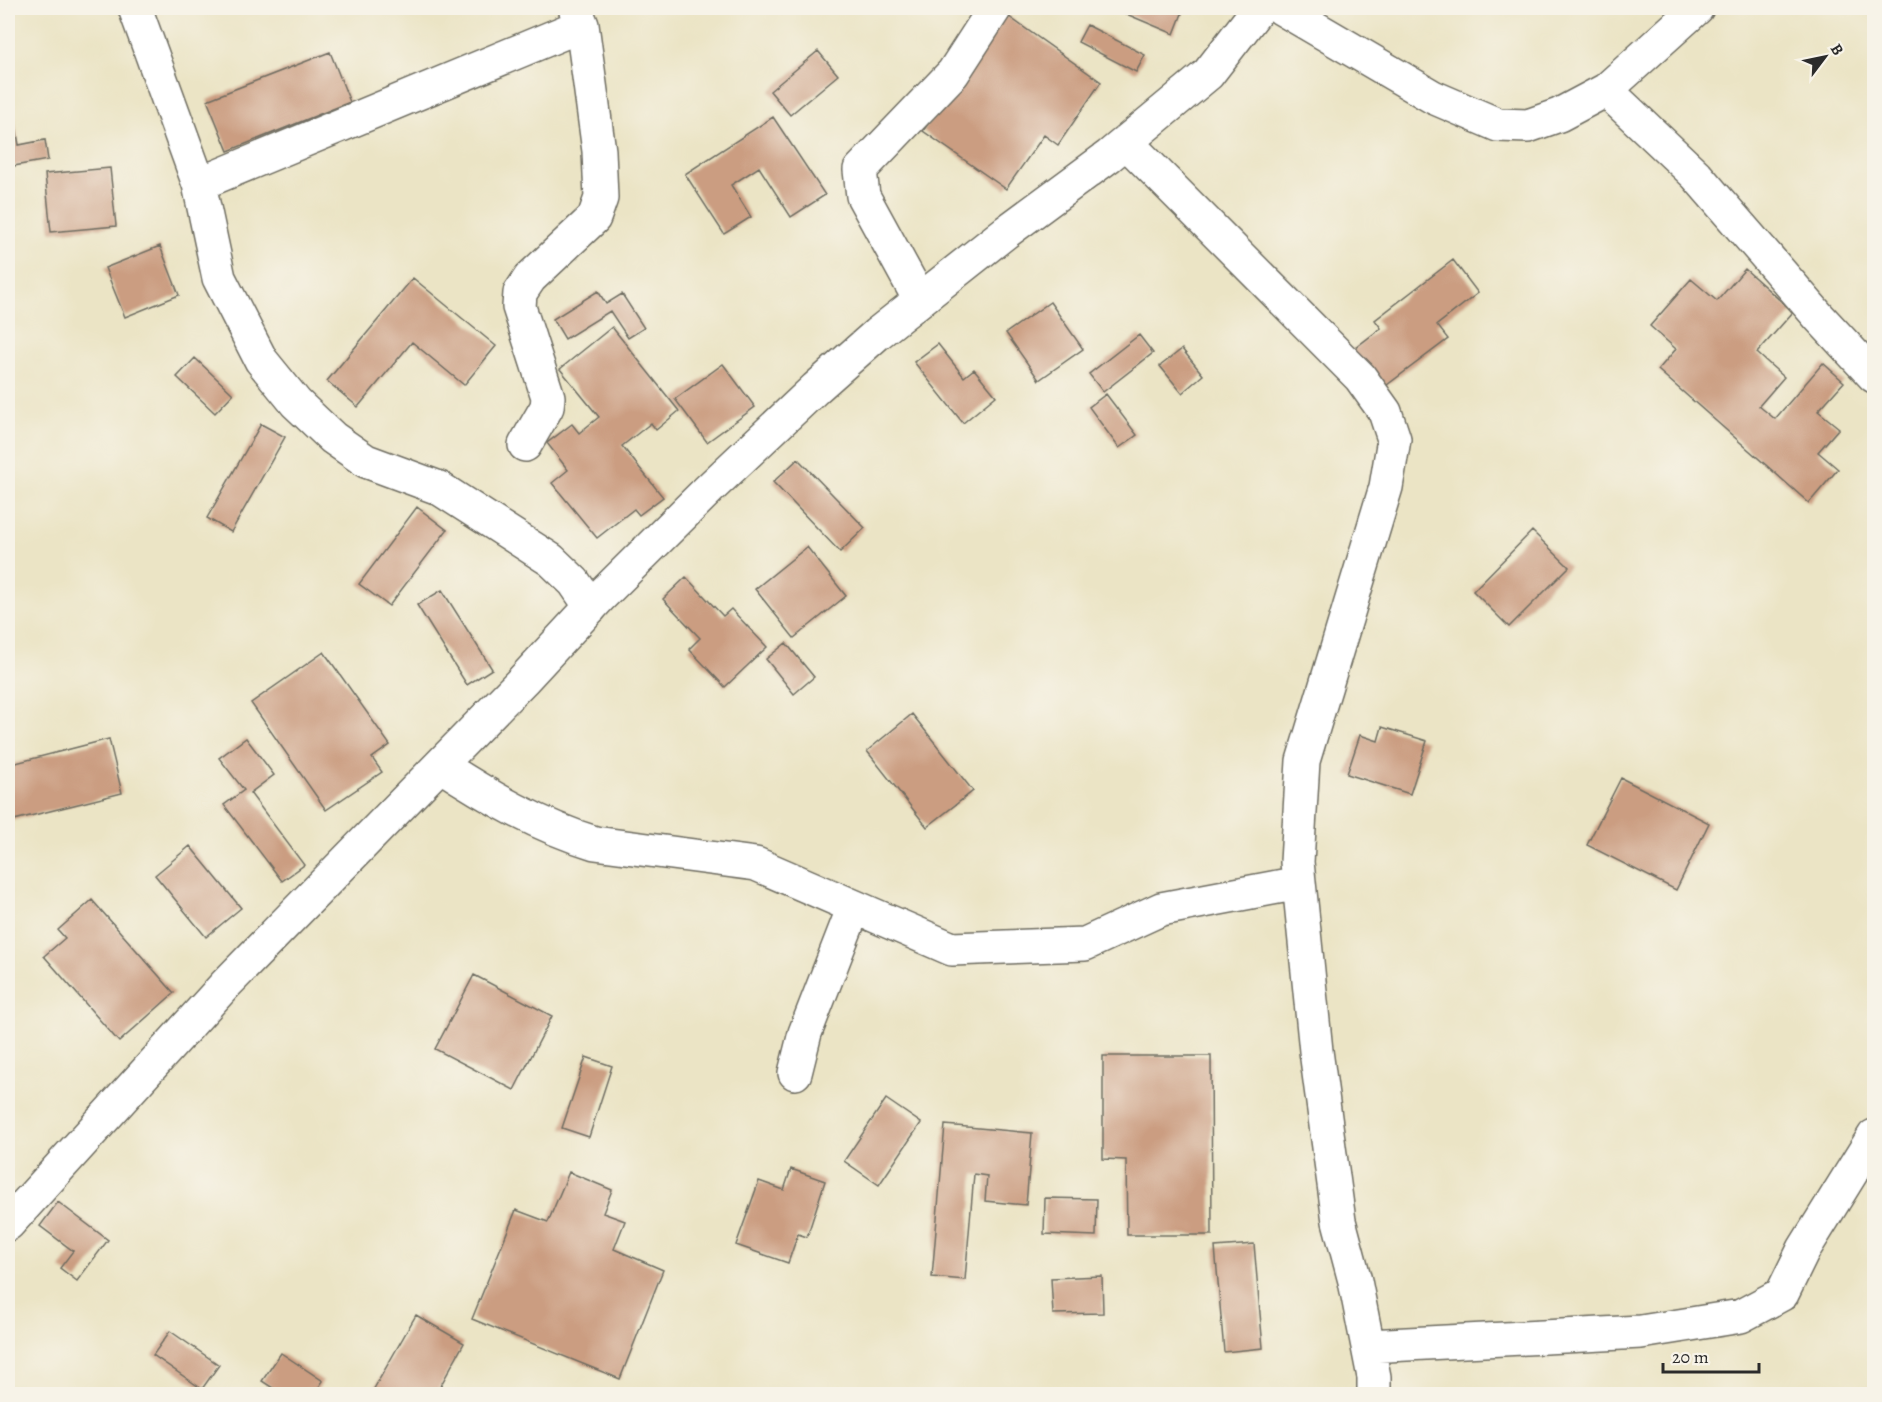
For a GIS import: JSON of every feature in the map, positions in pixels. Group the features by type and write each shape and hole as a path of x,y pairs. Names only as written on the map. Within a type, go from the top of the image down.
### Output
{"street":[{"path":"135,8 199,184 219,278 261,360 296,403 333,438 366,461 438,488 551,560 574,582 591,608"},
{"path":"920,300 863,196 860,170 954,73 995,8"},
{"path":"8,1224 225,985 709,489 877,334 1006,232 1126,142 1208,74 1259,8"},
{"path":"1281,8 1433,97 1497,125 1528,126 1559,116 1606,90 1697,8"},
{"path":"199,184 578,16 599,151 601,198 594,218 530,278 520,293 519,308 548,397 547,407 525,445"},
{"path":"1606,90 1696,175 1820,317 1875,376"},
{"path":"1126,142 1360,377 1385,412 1394,439 1386,487 1303,761 1297,862 1316,1051 1339,1221 1355,1281 1374,1377 1374,1395"},
{"path":"440,765 490,798 571,836 595,843 756,864 952,949 1084,944 1161,909 1299,883"},
{"path":"795,1073 805,1034 854,907"},
{"path":"1368,1346 1641,1332 1741,1316 1782,1294 1804,1249 1875,1136"}],"building":[{"path":"1112,8 1175,8 1183,11 1174,34"},
{"path":"1005,14 1101,82 1058,145 1044,135 1006,189 923,131"},
{"path":"1087,25 1145,55 1136,72 1078,42"},
{"path":"818,51 838,75 790,115 770,91"},
{"path":"330,52 350,102 228,151 207,100"},
{"path":"14,116 19,145 45,140 48,160 8,167 8,117"},
{"path":"773,117 825,195 791,217 759,167 731,185 751,217 724,234 685,174"},
{"path":"110,168 116,226 51,232 45,174"},
{"path":"160,246 179,295 125,317 105,268"},
{"path":"1453,260 1478,293 1437,325 1448,339 1379,391 1350,352 1381,328 1375,320"},
{"path":"1745,269 1793,312 1757,353 1784,377 1759,406 1775,419 1823,363 1844,382 1818,411 1839,428 1818,452 1838,469 1809,503 1658,370 1676,349 1650,326 1691,279 1717,301"},
{"path":"413,278 496,346 464,385 412,342 358,407 327,381"},
{"path":"598,291 606,304 622,294 644,328 628,338 610,311 565,339 553,319"},
{"path":"1050,302 1083,349 1039,380 1006,333"},
{"path":"612,327 679,411 656,430 651,423 622,446 663,497 639,515 634,509 597,538 552,483 568,470 547,443 572,424 579,433 599,417 560,369"},
{"path":"1139,335 1153,353 1103,392 1089,374"},
{"path":"938,344 964,377 974,369 996,396 963,423 914,362"},
{"path":"1182,349 1203,375 1182,393 1160,366"},
{"path":"195,358 233,394 215,413 177,377"},
{"path":"723,364 755,407 707,442 675,399"},
{"path":"1106,394 1137,435 1119,448 1089,407"},
{"path":"261,424 285,437 231,532 207,518"},
{"path":"798,459 865,528 840,552 773,482"},
{"path":"417,507 447,530 389,606 359,584"},
{"path":"1532,531 1569,567 1509,627 1473,591"},
{"path":"807,547 846,596 794,638 755,589"},
{"path":"686,577 723,616 731,609 767,647 725,687 689,649 700,638 663,599"},
{"path":"442,590 492,669 467,685 417,605"},
{"path":"786,643 814,677 794,694 766,659"},
{"path":"324,652 390,745 372,758 382,772 326,810 251,703"},
{"path":"912,714 973,791 927,827 867,751"},
{"path":"1382,727 1427,741 1410,794 1347,774 1360,735 1378,741"},
{"path":"246,738 274,775 250,793 304,865 282,881 224,805 244,790 219,758"},
{"path":"109,739 122,793 10,821 8,765"},
{"path":"1621,778 1709,823 1676,890 1587,845"},
{"path":"190,846 241,908 206,937 155,875"},
{"path":"92,900 174,993 119,1042 44,956 65,938 58,930"},
{"path":"474,975 552,1016 514,1090 435,1049"},
{"path":"1103,1056 1211,1056 1212,1235 1127,1235 1126,1160 1103,1159"},
{"path":"586,1057 612,1066 589,1137 562,1128"},
{"path":"886,1099 921,1123 879,1185 844,1161"},
{"path":"945,1125 1032,1133 1026,1205 985,1201 987,1176 974,1174 965,1280 932,1277"},
{"path":"791,1169 825,1181 807,1237 798,1234 788,1263 736,1245 759,1181 784,1190"},
{"path":"569,1172 612,1190 603,1213 625,1221 614,1249 663,1270 620,1379 472,1319 516,1210 548,1222"},
{"path":"1045,1198 1097,1199 1096,1236 1044,1234"},
{"path":"58,1202 108,1240 77,1281 60,1268 73,1251 40,1226"},
{"path":"1254,1244 1263,1348 1224,1352 1215,1247"},
{"path":"1102,1276 1103,1313 1053,1314 1051,1278"},
{"path":"416,1315 464,1343 436,1394 371,1394"},
{"path":"170,1331 219,1365 202,1389 153,1355"},
{"path":"281,1353 323,1381 314,1394 282,1394 262,1381"}]}
